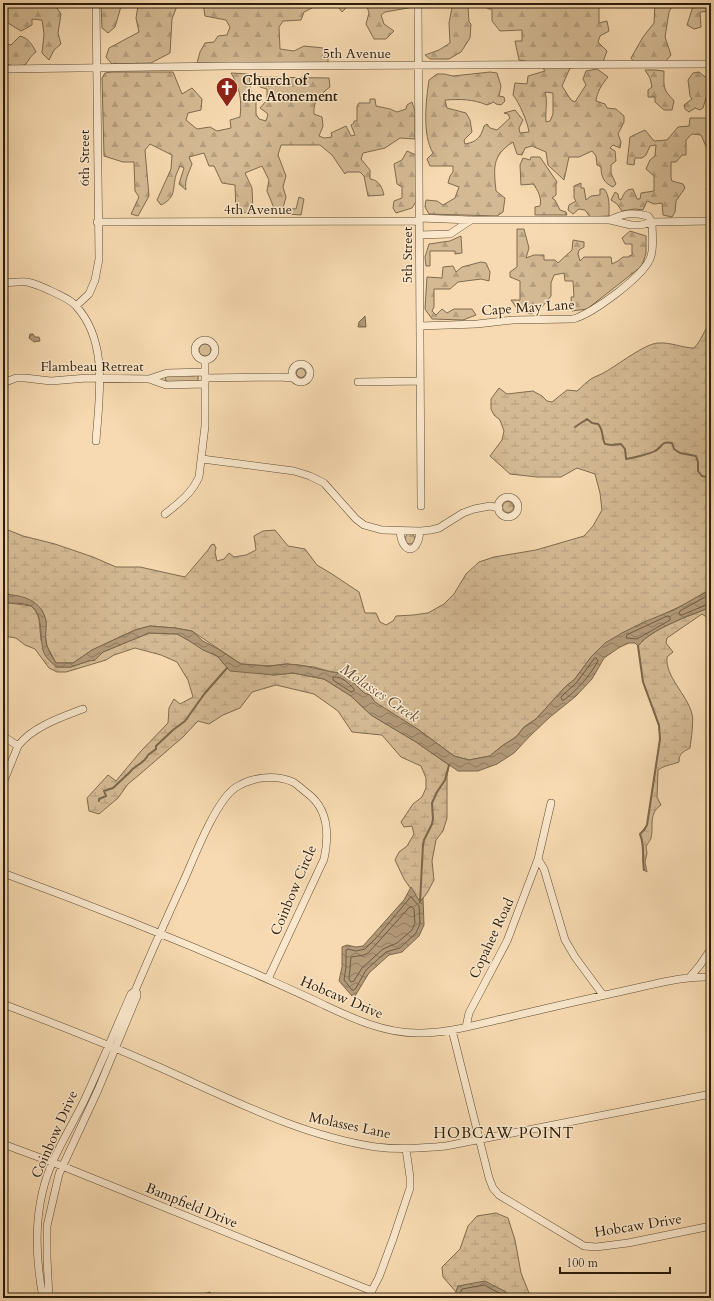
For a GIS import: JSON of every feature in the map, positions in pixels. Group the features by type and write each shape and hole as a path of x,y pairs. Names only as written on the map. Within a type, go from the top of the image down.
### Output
{"street":[{"name":"6th Street","path":"76,306 89,294 95,280 99,259 97,222 96,3"},
{"name":"5th Street","path":"418,3 421,506"},
{"name":"5th Avenue","path":"3,69 711,64"},
{"name":"4th Avenue","path":"610,220 621,214 634,213 648,216 652,222"},
{"path":"420,235 450,234 471,220"},
{"name":"4th Avenue","path":"97,222 610,220 631,225 641,225 652,222 711,221"},
{"name":"Cape May Lane","path":"420,326 477,324 513,320 573,319 580,317 590,312 636,278 644,269 652,255 652,222"},
{"path":"3,283 27,282 67,298 76,306 89,325 96,343 99,359 100,379 96,441"},
{"path":"165,514 187,496 196,484 199,477 205,426 205,360"},
{"path":"149,379 167,373 205,378"},
{"name":"Flambeau Retreat","path":"3,384 16,378 51,381 87,378 149,379 166,385 205,378 294,378"},
{"path":"358,382 420,381"},
{"path":"202,459 307,474 324,483 356,519 364,525 382,530 420,531 439,528 463,513 474,509 490,506 499,508"},
{"path":"400,531 403,545 406,548 411,549 416,547 420,531"},
{"path":"3,783 18,746 26,737 42,727 83,708"},
{"path":"3,736 18,746"},
{"name":"Coinbow Circle","path":"160,933 202,841 221,804 234,788 254,779 275,778 293,782 311,796 322,811 327,826 327,845 324,859 268,979"},
{"name":"Copahee Road","path":"466,1027 469,1013 507,941 538,859 551,802"},
{"path":"538,859 544,869 565,940 575,957 603,995"},
{"name":"Hobcaw Drive","path":"3,873 160,933 268,979 351,1018 375,1027 397,1032 419,1034 452,1030 603,995 690,977 711,977"},
{"name":"Coinbow Drive","path":"42,1298 38,1258 38,1226 42,1195 53,1163 137,996 136,991 160,933"},
{"path":"690,977 711,949"},
{"name":"Molasses Lane","path":"3,1004 112,1046 243,1105 296,1126 336,1138 377,1147 406,1149 446,1146 711,1094"},
{"name":"Hobcaw Drive","path":"452,1030 489,1178 493,1188 499,1195 584,1246 596,1247 628,1243 711,1226"},
{"name":"Coinbow Drive","path":"49,1298 47,1226 59,1174 112,1046"},
{"name":"Bampfield Drive","path":"3,1144 62,1166 372,1291"},
{"path":"368,1298 379,1277 394,1239 410,1188 406,1149"}],"green space":[{"path":"3,3 58,3 57,8 61,14 58,33 61,44 54,50 49,60 42,53 44,34 42,20 32,19 32,25 21,31 3,20"},
{"path":"101,3 122,3 115,27 108,33 102,28"},
{"path":"137,3 183,3 177,6 172,19 170,53 151,63 112,64 106,57 109,48 139,32 136,18"},
{"path":"203,3 317,3 316,6 304,12 301,20 283,21 279,27 280,49 294,51 304,46 323,48 328,53 328,63 197,63 200,52 205,43 214,42 218,36 227,35 230,27 226,20 205,16"},
{"path":"337,3 349,3 342,12"},
{"path":"366,3 414,3 414,7 385,12 381,15 384,24 394,31 386,39 374,39 366,24 369,13"},
{"path":"453,3 473,3 468,7 469,22 471,24 470,38 461,52 449,59 430,59 425,55 439,50 450,43 449,23"},
{"path":"477,3 599,3 599,23 607,21 609,31 600,36 598,42 607,51 603,62 570,68 562,86 571,100 575,102 586,85 583,79 586,71 597,69 608,77 597,94 596,101 605,104 607,108 616,109 624,116 624,122 618,134 621,142 620,148 613,145 610,148 615,151 616,161 611,165 611,173 616,184 613,187 607,184 604,179 601,167 597,165 596,156 592,151 579,157 569,157 564,180 548,165 546,152 532,146 525,148 522,155 517,154 513,142 501,152 497,158 495,170 496,191 505,198 503,212 497,216 429,214 425,207 426,200 437,201 443,205 455,198 459,187 448,183 453,172 453,166 430,166 427,159 433,153 427,137 426,127 426,107 429,80 437,74 453,76 490,72 497,73 501,86 499,96 504,97 505,101 501,105 494,102 487,105 466,100 445,100 447,108 466,113 470,120 472,132 464,140 465,144 473,142 478,138 484,126 487,124 490,128 497,130 510,118 508,114 504,113 515,110 523,120 519,128 520,133 529,132 523,113 513,95 515,83 527,84 528,76 545,71 539,62 519,60 515,41 522,41 522,30 500,31 492,21 492,9","holes":["545,92 553,93 553,114 550,121 546,122"]},
{"path":"655,3 674,3 669,12 665,37 671,55 665,62 633,61 631,58 643,37 654,23"},
{"path":"694,3 711,3 711,11 700,12 701,27 694,29 687,25"},
{"path":"20,36 30,42 36,52 31,56 25,65 14,66 3,63 3,47 6,44 11,45"},
{"path":"645,70 664,71 665,89 674,101 672,110 664,110 655,102 655,97 648,97 648,90 652,87 650,78"},
{"path":"173,72 182,94 192,88 202,99 201,110 188,113 186,120 197,129 210,127 217,131 231,128 230,120 240,117 240,94 231,73 249,74 252,101 256,101 256,114 259,119 266,121 268,114 260,108 267,100 267,89 260,87 257,77 329,78 330,87 320,95 316,101 314,109 314,114 322,117 323,126 319,136 324,138 332,137 331,133 346,126 351,136 355,135 351,125 354,121 357,121 357,106 359,103 370,103 370,99 375,99 376,106 397,112 406,109 407,105 412,102 415,111 415,139 400,138 385,148 363,153 361,159 370,170 370,179 380,184 384,195 368,196 364,176 360,172 347,172 345,174 332,155 320,145 281,145 278,155 286,176 283,187 286,197 283,208 296,209 299,197 304,199 301,215 276,213 267,191 269,180 262,166 245,173 252,188 253,213 236,213 235,185 222,183 214,166 209,166 204,153 189,157 192,164 186,180 186,190 179,184 184,168 180,166 176,175 172,196 161,205 157,200 171,169 172,155 150,144 145,150 149,196 138,216 131,214 139,197 135,191 134,162 123,162 104,156 102,78 105,73"},
{"path":"699,72 705,77 711,72 711,86 703,108 700,110 695,108 689,112 685,109 684,105 692,99 690,96 688,80 693,73"},
{"path":"690,118 706,118 711,122 711,175 708,151 701,135 692,134 686,140 686,155 682,155 676,162 671,162 672,181 683,184 685,188 676,201 675,212 672,217 663,215 662,203 654,204 647,201 643,210 635,209 622,211 617,204 611,200 615,192 621,200 625,192 630,189 633,189 637,199 640,199 641,193 654,191 654,176 646,169 650,160 655,156 656,145 650,146 646,155 642,158 635,158 634,165 627,164 630,137 645,130 654,141 667,140 678,127 689,126"},
{"path":"407,151 416,155 417,200 412,208 396,213 393,208 394,201 402,198 402,187 397,184 394,164 402,160"},
{"path":"531,157 540,157 557,182 556,195 552,198 555,200 560,210 566,212 567,215 535,215 535,207 540,206 538,191 533,184 521,185 520,165 523,158 530,160"},
{"path":"711,175 711,211 706,189"},
{"path":"581,183 581,188 584,188 586,200 591,196 600,195 600,189 604,189 608,198 609,216 590,217 585,210 579,209 573,214 568,210 569,205 576,201 574,198 574,186"},
{"path":"517,229 524,229 529,248 526,258 534,255 544,255 544,260 555,260 558,263 572,250 573,240 584,242 584,247 579,250 578,254 580,261 584,257 611,257 612,264 623,257 629,257 632,255 632,244 625,244 622,238 630,231 646,236 646,253 642,266 587,309 572,311 571,297 574,297 573,281 565,281 564,273 554,275 551,283 551,296 542,307 531,314 518,310 511,300 520,300 520,281 510,277 510,272 517,267"},
{"path":"461,236 462,253 455,254 455,251 430,251 430,266 426,266 425,257 429,244 450,241"},
{"path":"481,262 486,263 490,272 489,281 481,279 458,282 450,289 434,289 434,307 432,311 436,315 442,309 447,313 454,309 472,309 476,315 463,320 432,319 425,309 427,277 442,278 443,267 453,266 456,272 462,267"},
{"path":"711,321 711,592 704,593 690,602 622,633 591,657 574,680 566,686 536,719 524,727 516,737 490,756 469,760 454,756 419,730 374,702 370,695 364,693 342,673 314,667 287,664 269,666 241,664 192,631 150,626 135,630 92,650 73,663 56,663 47,646 45,634 46,622 42,610 3,595 3,528 23,536 55,544 93,557 116,567 140,567 185,577 211,545 214,544 216,548 215,552 217,561 224,559 229,553 234,557 246,555 256,550 254,536 263,531 275,530 288,546 305,549 317,565 359,592 365,613 376,613 380,622 386,625 393,621 396,616 428,613 444,604 454,594 466,574 479,562 494,557 536,550 584,536 593,526 602,510 600,493 595,474 577,468 561,477 537,477 510,474 490,456 502,440 504,431 500,420 494,415 491,409 491,399 499,388 507,394 533,391 547,401 552,402 567,390 577,391 593,378 652,344 663,343 694,348"},
{"path":"207,344 210,345 210,355 203,356 200,355 199,348 200,345"},
{"path":"301,368 306,373 301,378 296,373"},
{"path":"166,376 198,376 198,381 169,382 165,380"},
{"path":"508,501 512,503 514,507 512,511 508,513 504,511 502,507 504,503"},
{"path":"408,534 412,534 414,535 414,543 408,544 405,541 405,537"},
{"path":"3,602 31,606 36,611 39,619 41,640 56,667 71,667 95,660 103,652 149,633 177,634 217,656 221,660 258,673 274,675 293,673 324,679 351,696 371,715 416,742 449,765 447,776 447,818 443,831 436,840 432,861 434,880 427,893 420,902 404,879 395,860 399,852 407,846 414,834 412,826 404,827 401,822 413,804 422,797 426,788 426,778 421,766 401,757 382,735 352,732 338,711 314,694 276,685 252,692 240,708 223,715 209,724 198,721 183,737 128,784 118,798 99,814 89,811 87,798 108,775 116,781 141,751 168,723 169,708 174,699 180,704 193,697 188,680 177,662 161,655 135,648 114,655 106,660 66,672 57,672 49,668 35,649 25,645 16,638 3,636"},
{"path":"711,607 711,620 702,614 667,638 666,643 673,652 667,657 669,672 686,699 692,714 692,730 690,748 683,752 679,762 658,770 657,797 661,805 654,812 652,820 652,834 646,847 647,853 645,862 647,872 644,870 640,834 647,825 660,739 659,727 643,682 638,646 662,628"},
{"path":"496,1213 508,1218 515,1240 521,1273 531,1298 505,1298 505,1292 458,1286 456,1292 443,1277 442,1267 460,1249 468,1226 477,1216"}],"water":[{"path":"365,316 366,327 358,327 359,322"},
{"path":"30,334 33,334 35,337 39,337 40,341 34,342 29,338"},
{"path":"711,592 711,607 661,628 638,646 635,643 629,643 620,647 604,658 592,679 575,697 550,717 514,753 497,764 478,771 458,771 416,742 371,715 351,696 324,679 293,673 274,675 230,671 217,656 203,650 177,634 149,633 103,652 95,660 71,667 56,667 44,653 40,621 35,609 28,605 3,602 3,594 24,597 36,603 44,614 46,621 47,646 56,663 73,663 92,650 135,630 150,626 192,631 203,641 241,664 269,666 287,664 300,665 342,673 364,693 370,695 375,702 419,730 454,756 469,760 490,756 516,737 524,727 536,719 566,686 574,680 591,657 605,643 644,622 674,610 704,593"},
{"path":"411,887 420,902 423,898 424,925 419,936 402,952 389,955 369,973 355,996 352,996 339,981 342,967 342,947 347,945 356,947 363,946 404,900"},
{"path":"485,1281 506,1292 505,1298 454,1298 458,1286"},
{"path":"210,1292 216,1298 191,1298"}],"waterway":[{"path":"575,427 587,419 592,423 598,424 605,444 621,444 625,449 626,459 653,452 665,443 672,443 674,449 680,453 696,456 698,471 702,476 711,478"},
{"path":"638,646 643,682 659,725 660,739 647,825 640,834 644,870"},
{"path":"99,801 99,799 106,796 104,791 113,788 145,760 148,755 156,749 156,746 173,730 185,721 205,693 227,668"},
{"path":"420,902 424,840 432,824 432,803 445,780 449,765"}],"place":[{"name":"Church of the Atonement","path":"227,108"}],"district":[{"name":"HOBCAW POINT","path":"504,1133"}],"water label":[{"name":"Molasses Creek","path":"380,693"}]}
